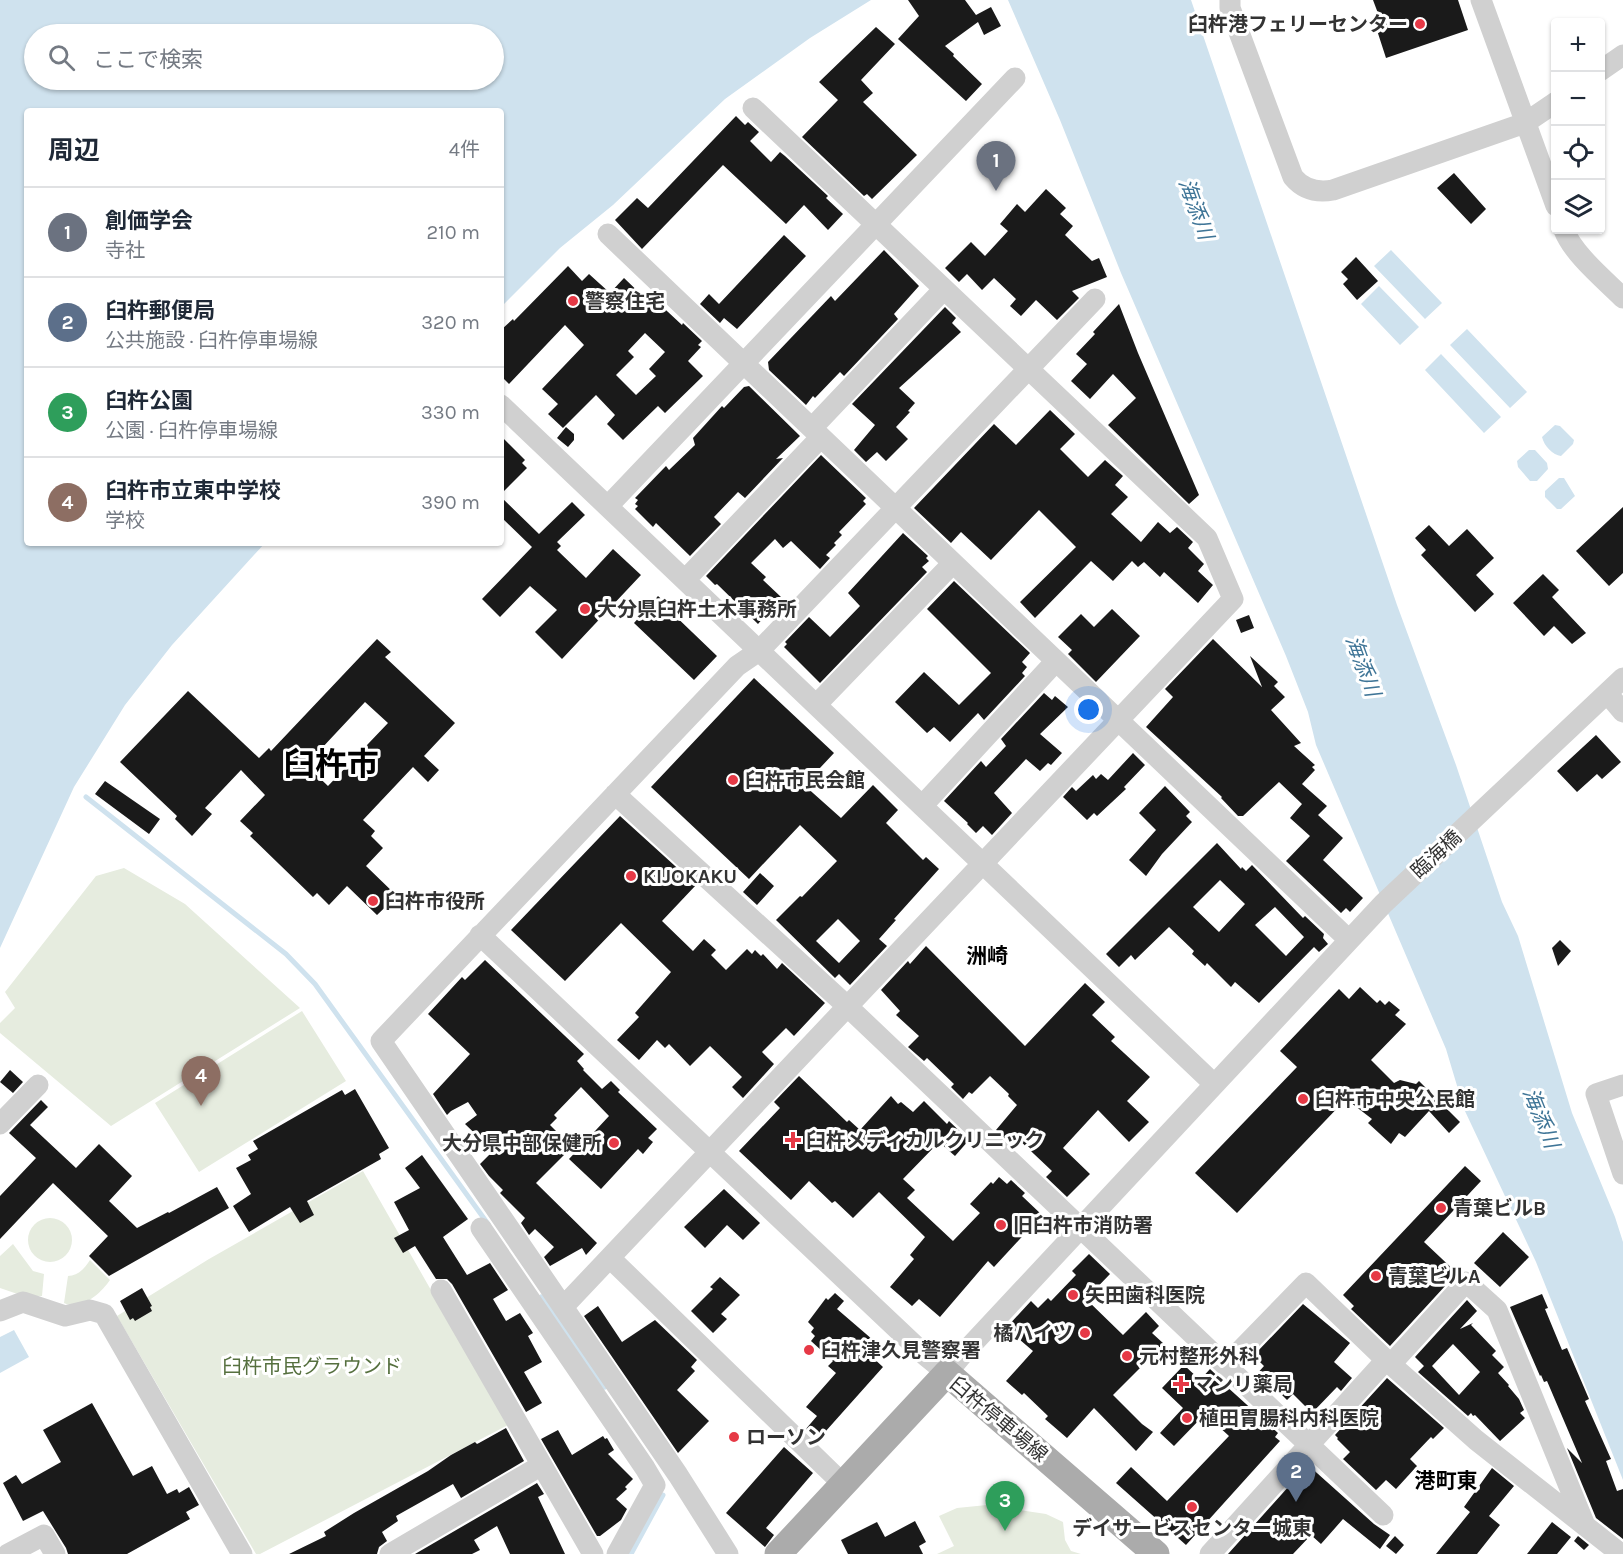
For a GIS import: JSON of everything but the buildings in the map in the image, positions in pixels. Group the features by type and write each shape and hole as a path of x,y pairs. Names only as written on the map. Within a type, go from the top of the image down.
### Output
{"main road":[{"name":"臼杵停車場線","path":"778,1554 947,1373 1156,1554"}],"street":[{"path":"1230,0 1230,8 1293,177 1305,187 1318,191 1333,190 1525,123 1551,105"},
{"path":"1481,0 1551,193"},
{"path":"1605,68 1623,55"},
{"path":"608,506 1015,78"},
{"path":"563,1307 1233,599 1207,538 753,108"},
{"path":"608,234 1349,940"},
{"path":"1566,234 1583,257 1623,298"},
{"path":"685,580 944,289"},
{"path":"728,1554 678,1475 381,1041 737,666 759,651 1095,298"},
{"path":"504,408 1214,1084"},
{"path":"816,705 953,563"},
{"path":"922,806 1056,661"},
{"name":"臨海橋","path":"947,1373 1080,1226 1383,904 1623,678"},
{"path":"1607,693 1623,712"},
{"path":"615,794 847,1006 1383,1515"},
{"path":"480,935 926,1356 947,1373"},
{"path":"0,1124 38,1085"},
{"path":"1623,1085 1596,1094 1623,1174"},
{"path":"481,1228 652,1480 654,1485 618,1554"},
{"path":"610,1258 843,1484"},
{"path":"1210,1554 1309,1444 1466,1282 1497,1310 1584,1525"},
{"path":"1235,1356 1306,1283 1388,1362 1476,1440 1621,1554"},
{"path":"441,1290 593,1554"},
{"path":"2,1307 23,1302 65,1316 90,1310 104,1314 242,1554"},
{"path":"390,1554 542,1466"},
{"path":"652,1480 678,1475"},
{"path":"9,1554 44,1535 55,1554"}],"green space":[{"path":"124,868 185,904 300,1008 111,1126 0,1033 0,1023 15,1008 5,992 96,876"},
{"path":"302,1011 346,1081 199,1172 155,1103"},
{"name":"臼杵市民グラウンド","path":"363,1171 508,1425 260,1554 256,1554 117,1316 209,1259"},
{"path":"50,1218 65,1225 72,1240 65,1255 50,1262 35,1255 28,1240 35,1225"},
{"path":"13,1244 33,1271 44,1274 42,1296 26,1296 0,1288 0,1256"},
{"path":"90,1260 110,1280 102,1290 84,1303 71,1305 64,1303 68,1276 81,1271"},
{"path":"987,1505 1046,1514 1063,1522 1065,1540 1071,1551 1081,1554 937,1554 954,1546 939,1516 957,1508"}],"water":[{"path":"0,0 871,0 810,38 725,99 613,205 560,248 504,304 504,108 24,108 24,546 262,546 172,645 125,705 74,787 0,948"},
{"name":"海添川","path":"1008,0 1191,0 1397,605 1456,765 1502,902 1518,936 1572,1113 1623,1242 1623,1480 1536,1262 1464,1109 1446,1049 1316,745 1308,712 1286,656 1121,273 1060,120"},
{"path":"1391,250 1442,303 1425,319 1374,266"},
{"path":"1379,286 1419,327 1400,345 1361,304"},
{"path":"1467,329 1527,392 1510,408 1450,345"},
{"path":"1441,354 1501,417 1484,433 1425,370"},
{"path":"1555,425 1560,426 1574,440 1561,456 1549,450 1542,437"},
{"path":"1529,450 1535,450 1547,463 1548,469 1537,481 1530,481 1518,467 1517,461"},
{"path":"1559,478 1564,478 1575,496 1561,509 1557,509 1545,497 1545,491"},
{"path":"14,1330 29,1357 0,1373 0,1337"}],"waterway":[{"path":"86,797 286,954 315,984 488,1224"},
{"path":"541,1297 605,1387"},
{"path":"631,1554 663,1495"}],"place":[{"name":"臼杵港フェリーセンター","path":"1420,24"},
{"name":"創価学会","path":"996,191"},
{"name":"警察住宅","path":"573,301"},
{"name":"大分県臼杵土木事務所","path":"585,609"},
{"name":"臼杵市民会館","path":"733,780"},
{"name":"KIJOKAKU","path":"631,876"},
{"name":"臼杵市役所","path":"373,901"},
{"name":"臼杵市中央公民館","path":"1303,1099"},
{"name":"臼杵市立東中学校","path":"201,1106"},
{"name":"臼杵メディカルクリニック","path":"793,1140"},
{"name":"大分県中部保健所","path":"614,1143"},
{"name":"青葉ビルB","path":"1441,1208"},
{"name":"旧臼杵市消防署","path":"1001,1225"},
{"name":"青葉ビルA","path":"1376,1276"},
{"name":"矢田歯科医院","path":"1073,1295"},
{"name":"橘ハイツ","path":"1085,1333"},
{"name":"臼杵津久見警察署","path":"809,1350"},
{"name":"元村整形外科","path":"1127,1356"},
{"name":"マンリ薬局","path":"1181,1384"},
{"name":"植田胃腸科内科医院","path":"1187,1418"},
{"name":"ローソン","path":"734,1437"},
{"name":"臼杵郵便局","path":"1296,1502"},
{"name":"デイサービスセンター城東","path":"1192,1507"},
{"name":"臼杵公園","path":"1005,1531"}],"district":[{"name":"臼杵市","path":"331,764"},
{"name":"洲崎","path":"987,956"},
{"name":"港町東","path":"1446,1481"}]}
